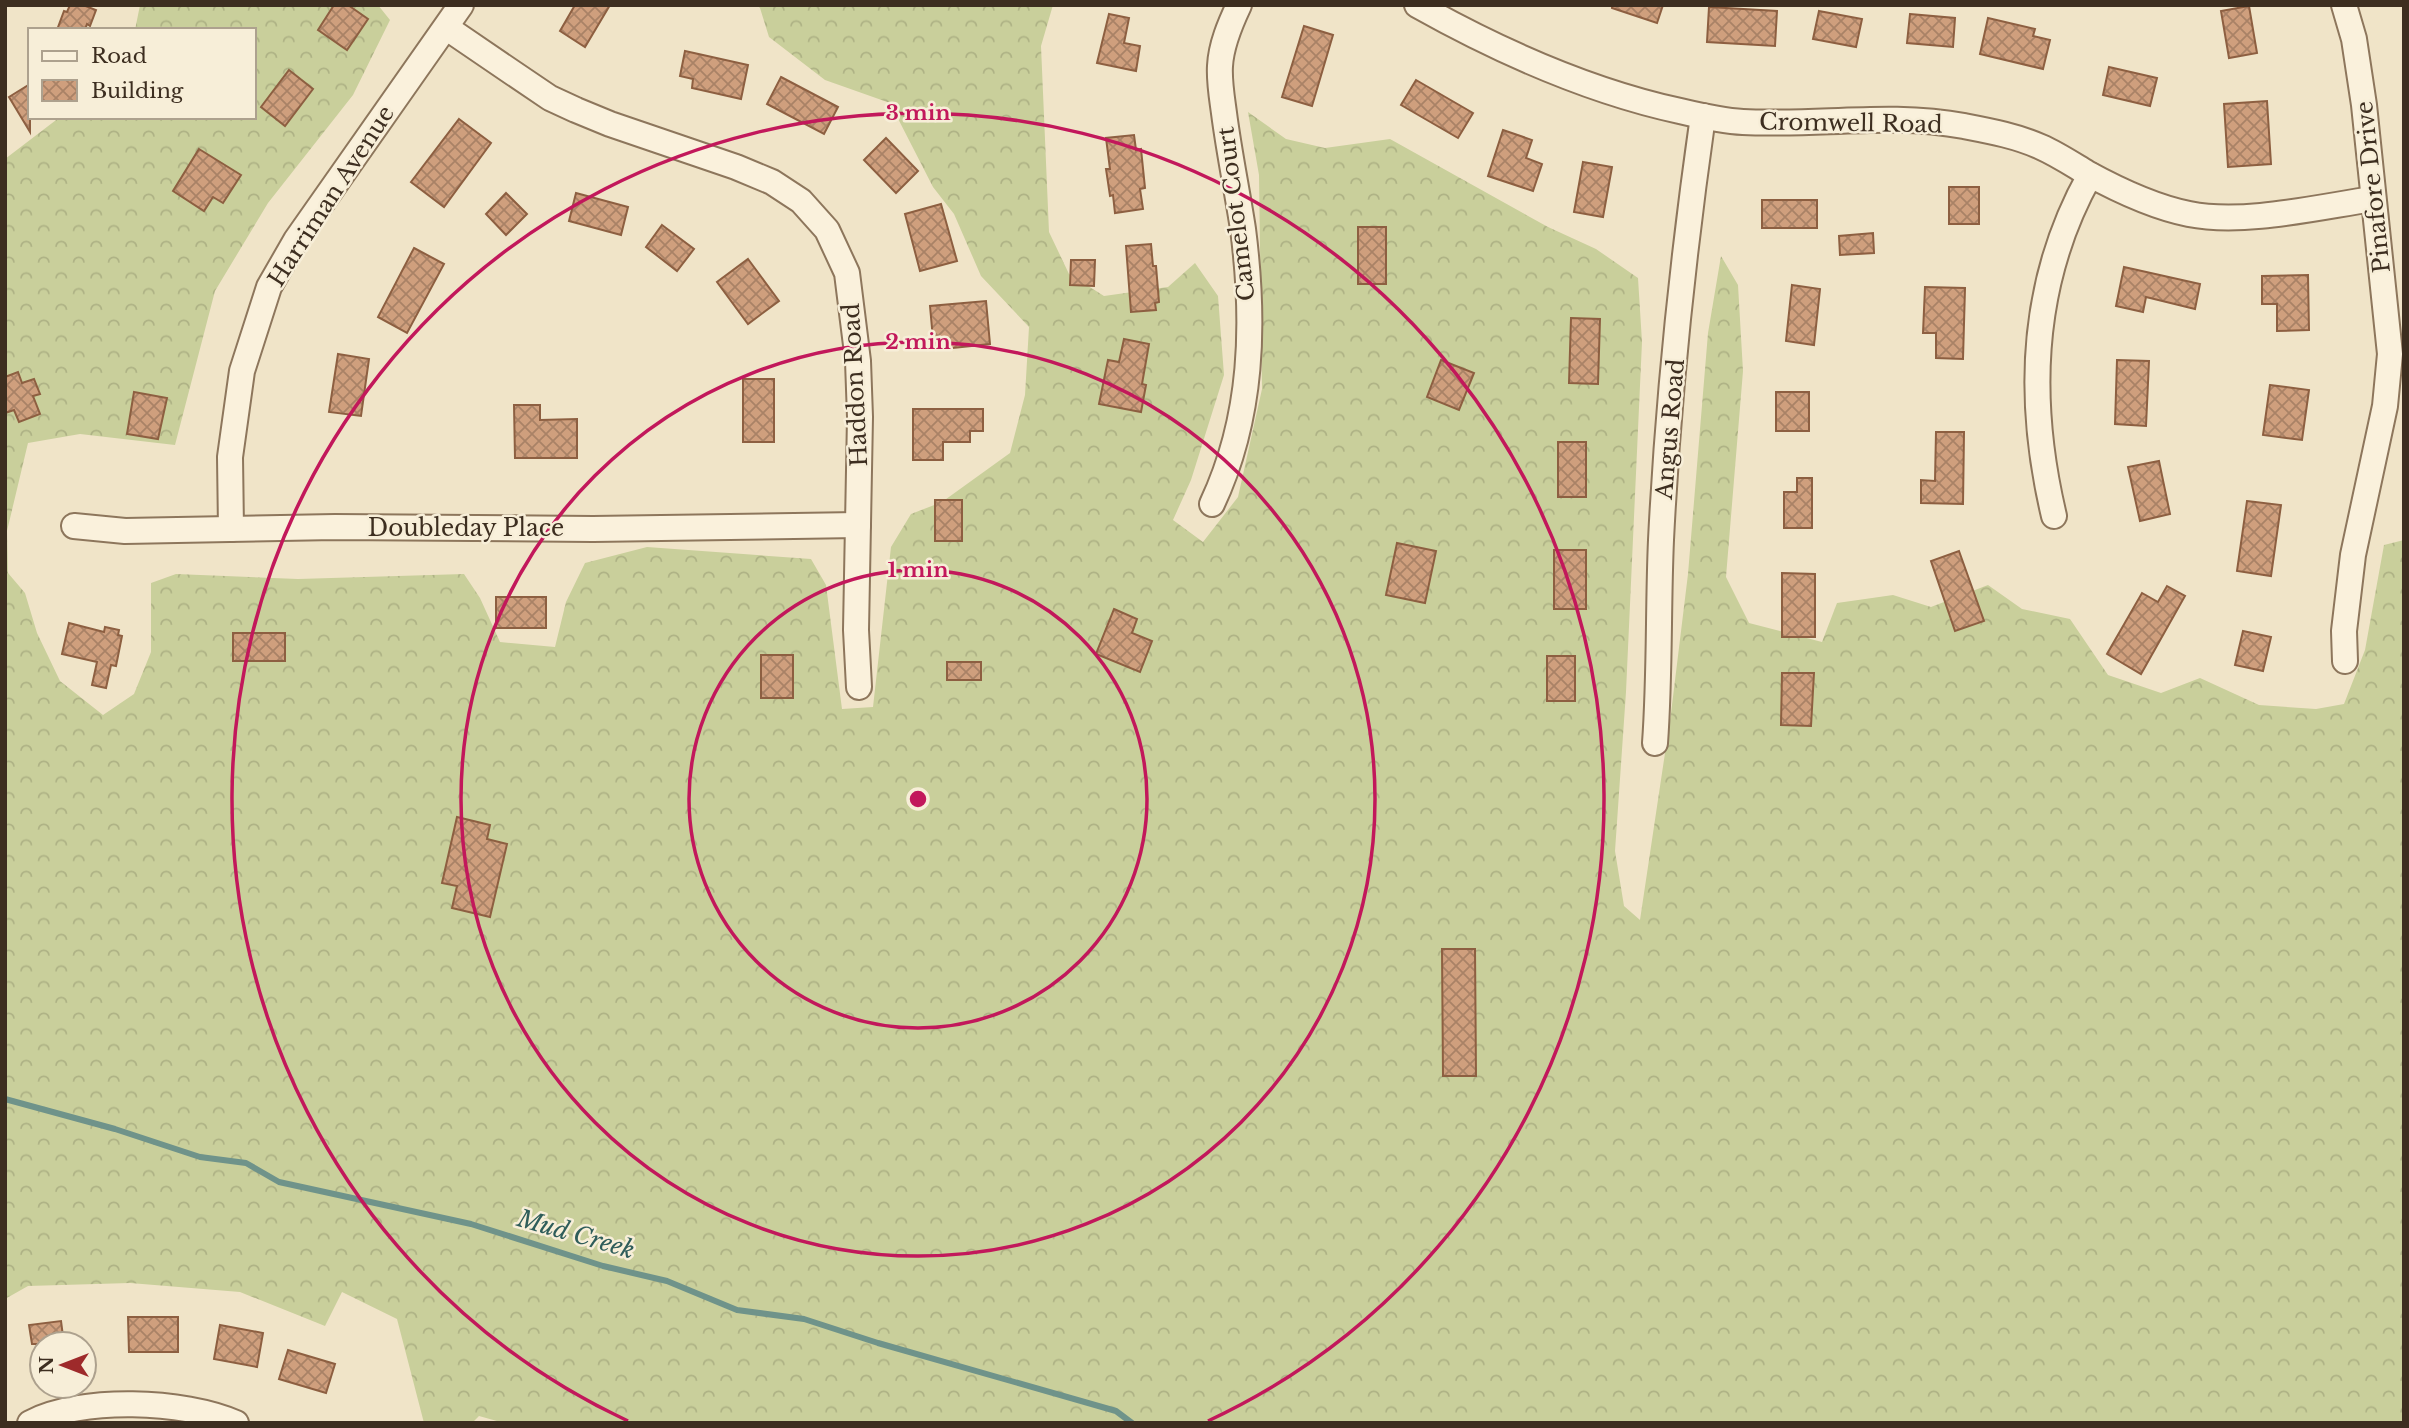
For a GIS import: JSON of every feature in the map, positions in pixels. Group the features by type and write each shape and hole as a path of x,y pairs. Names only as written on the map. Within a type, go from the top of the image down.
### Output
{"street":[{"name":"Harriman Avenue","path":"231,529 230,457 242,371 270,287 312,218 461,5"},
{"name":"Camelot Court","path":"1212,504 1230,457 1244,408 1248,371 1248,279 1221,89 1220,65 1227,32 1240,5"},
{"name":"Cromwell Road","path":"1417,5 1489,43 1573,79 1657,106 1703,116 1741,122 1905,119 1941,122 2019,138 2149,202 2192,215 2251,216 2373,199"},
{"name":"Pinafore Drive","path":"2344,5 2360,73 2390,354 2378,446 2353,555 2344,631 2345,661"},
{"name":"Haddon Road","path":"447,28 550,98 610,124 736,166 772,182 801,201 827,230 847,273 854,318 860,417 856,630 859,687"},
{"name":"Angus Road","path":"1655,743 1661,539 1671,405 1691,197 1703,116"},
{"path":"2054,516 2040,443 2040,324 2057,246 2073,205 2090,175"},
{"name":"Doubleday Place","path":"74,526 123,531 334,527 593,529 858,525"},
{"path":"30,1423 66,1409 93,1405 189,1408 236,1423"}],"green space":[{"path":"140,5 378,5 390,20 353,95 268,203 215,291 175,445 80,434 28,443 7,531 8,573 25,593 37,633 60,681 103,715 134,694 151,652 151,583 176,574 298,579 464,574 480,598 500,642 555,647 566,602 585,563 647,547 811,559 826,585 842,709 873,707 891,547 911,514 942,502 1010,453 1025,395 1029,327 981,276 954,214 933,187 890,103 825,80 769,37 757,5 1053,5 1041,46 1049,232 1069,274 1104,296 1168,287 1195,263 1218,296 1224,375 1191,480 1173,520 1203,542 1238,497 1262,389 1259,175 1248,112 1286,139 1325,148 1390,139 1548,227 1596,249 1638,278 1642,342 1626,692 1615,851 1624,906 1640,920 1671,713 1688,574 1708,333 1721,256 1738,285 1743,371 1726,577 1749,623 1822,642 1837,603 1893,595 1931,607 1988,585 2022,609 2070,619 2108,675 2161,693 2200,678 2259,705 2316,709 2344,704 2365,650 2384,545 2404,540 2404,1423 504,1423 479,1416 472,1423 424,1423 397,1319 342,1292 325,1326 240,1292 130,1283 28,1286 5,1299 5,159 57,119 256,119 256,28 135,28"}],"building":[{"path":"70,5 83,5 96,10 90,26 87,24 86,28 58,28 64,11 67,12"},
{"path":"334,5 348,5 368,19 347,50 318,30"},
{"path":"575,5 610,5 585,47 560,31"},
{"path":"1612,5 1663,5 1657,23 1612,8"},
{"path":"2249,6 2257,53 2229,58 2221,11"},
{"path":"1709,7 1777,11 1775,46 1707,42"},
{"path":"1819,11 1862,19 1856,47 1813,39"},
{"path":"1109,14 1129,18 1124,43 1140,46 1136,71 1097,63"},
{"path":"1910,14 1955,18 1953,47 1907,43"},
{"path":"1988,18 2035,29 2033,36 2050,40 2043,69 1980,54"},
{"path":"1304,26 1333,35 1312,106 1282,97"},
{"path":"685,51 748,65 741,99 692,88 693,79 680,76"},
{"path":"2109,67 2157,78 2150,106 2103,95"},
{"path":"289,70 313,89 285,126 261,107"},
{"path":"781,77 838,107 824,134 767,104"},
{"path":"1416,80 1473,113 1458,138 1401,105"},
{"path":"28,85 30,132 9,97"},
{"path":"2267,101 2271,164 2228,167 2224,104"},
{"path":"459,119 491,143 444,207 411,182"},
{"path":"1503,130 1532,140 1526,158 1542,164 1533,191 1488,176"},
{"path":"1134,135 1136,150 1141,149 1145,188 1140,189 1143,209 1115,213 1106,169 1110,169 1106,138"},
{"path":"886,138 918,171 896,193 864,160"},
{"path":"199,149 241,175 223,203 213,197 204,211 173,191"},
{"path":"1583,162 1612,167 1603,217 1574,212"},
{"path":"1949,187 1979,187 1979,224 1949,224"},
{"path":"506,193 527,214 506,235 486,214"},
{"path":"576,193 628,207 621,235 569,221"},
{"path":"1762,200 1817,200 1817,228 1762,228"},
{"path":"941,204 957,261 920,271 905,214"},
{"path":"662,225 694,249 677,271 646,247"},
{"path":"1358,227 1386,227 1386,284 1358,284"},
{"path":"1873,233 1874,253 1840,255 1839,236"},
{"path":"1151,244 1159,302 1155,303 1156,310 1131,312 1126,246"},
{"path":"414,248 444,264 407,333 378,317"},
{"path":"748,259 779,301 748,324 717,282"},
{"path":"1071,260 1095,260 1094,286 1070,285"},
{"path":"2124,267 2200,284 2195,309 2146,297 2143,312 2116,306"},
{"path":"2308,275 2309,330 2277,331 2277,304 2262,304 2262,276"},
{"path":"1792,285 1820,289 1814,345 1786,341"},
{"path":"1925,287 1965,288 1963,359 1936,358 1936,333 1923,333"},
{"path":"986,301 990,344 934,350 930,306"},
{"path":"1571,318 1600,319 1598,384 1569,383"},
{"path":"1124,339 1149,344 1142,384 1146,385 1141,412 1099,404 1108,360 1119,362"},
{"path":"338,354 369,359 361,416 329,412"},
{"path":"1441,360 1474,373 1459,410 1427,397"},
{"path":"2117,360 2149,361 2146,426 2115,424"},
{"path":"18,372 22,383 34,379 40,394 33,396 40,414 19,422 14,410 5,413 5,377"},
{"path":"743,379 774,379 774,442 743,442"},
{"path":"2270,385 2309,390 2302,440 2263,435"},
{"path":"134,392 167,398 158,439 127,434"},
{"path":"1776,392 1809,392 1809,431 1776,431"},
{"path":"514,405 540,405 540,420 577,419 577,458 515,458"},
{"path":"913,409 983,409 983,431 970,431 970,442 943,442 943,460 913,460"},
{"path":"1936,432 1964,432 1963,504 1921,503 1921,480 1935,481"},
{"path":"1558,442 1586,442 1586,497 1558,497"},
{"path":"2159,461 2170,514 2140,521 2128,467"},
{"path":"1797,478 1812,478 1812,528 1784,528 1784,492 1797,492"},
{"path":"935,500 962,500 962,541 935,541"},
{"path":"2247,501 2281,505 2271,576 2237,571"},
{"path":"1397,543 1436,551 1425,603 1386,595"},
{"path":"1554,550 1586,550 1586,609 1554,609"},
{"path":"1959,551 1984,621 1955,631 1931,561"},
{"path":"1782,573 1815,574 1815,637 1782,637"},
{"path":"2167,586 2185,596 2141,674 2107,654 2142,593 2158,602"},
{"path":"496,597 546,597 546,628 496,628"},
{"path":"1114,609 1137,619 1132,633 1152,641 1140,672 1096,654"},
{"path":"69,623 104,632 105,627 119,630 118,635 122,636 116,666 111,665 106,688 92,685 97,662 62,654"},
{"path":"2243,631 2271,637 2263,671 2235,665"},
{"path":"233,633 285,633 285,661 233,661"},
{"path":"761,655 793,655 793,698 761,698"},
{"path":"1547,656 1575,656 1575,701 1547,701"},
{"path":"947,662 981,662 981,680 947,680"},
{"path":"1782,673 1814,673 1811,726 1781,725"},
{"path":"457,817 490,825 487,839 507,844 490,917 452,908 457,886 442,883"},
{"path":"1442,949 1475,949 1476,1076 1443,1076"},
{"path":"128,1317 178,1317 178,1352 129,1352"},
{"path":"61,1321 62,1330 30,1330 29,1325"},
{"path":"220,1325 263,1333 257,1367 214,1359"},
{"path":"288,1350 335,1364 326,1393 279,1379"}],"waterway":[{"name":"Mud Creek","path":"5,1099 115,1129 200,1157 246,1163 279,1182 471,1224 603,1266 667,1281 737,1310 804,1319 1116,1411 1132,1423"}]}
